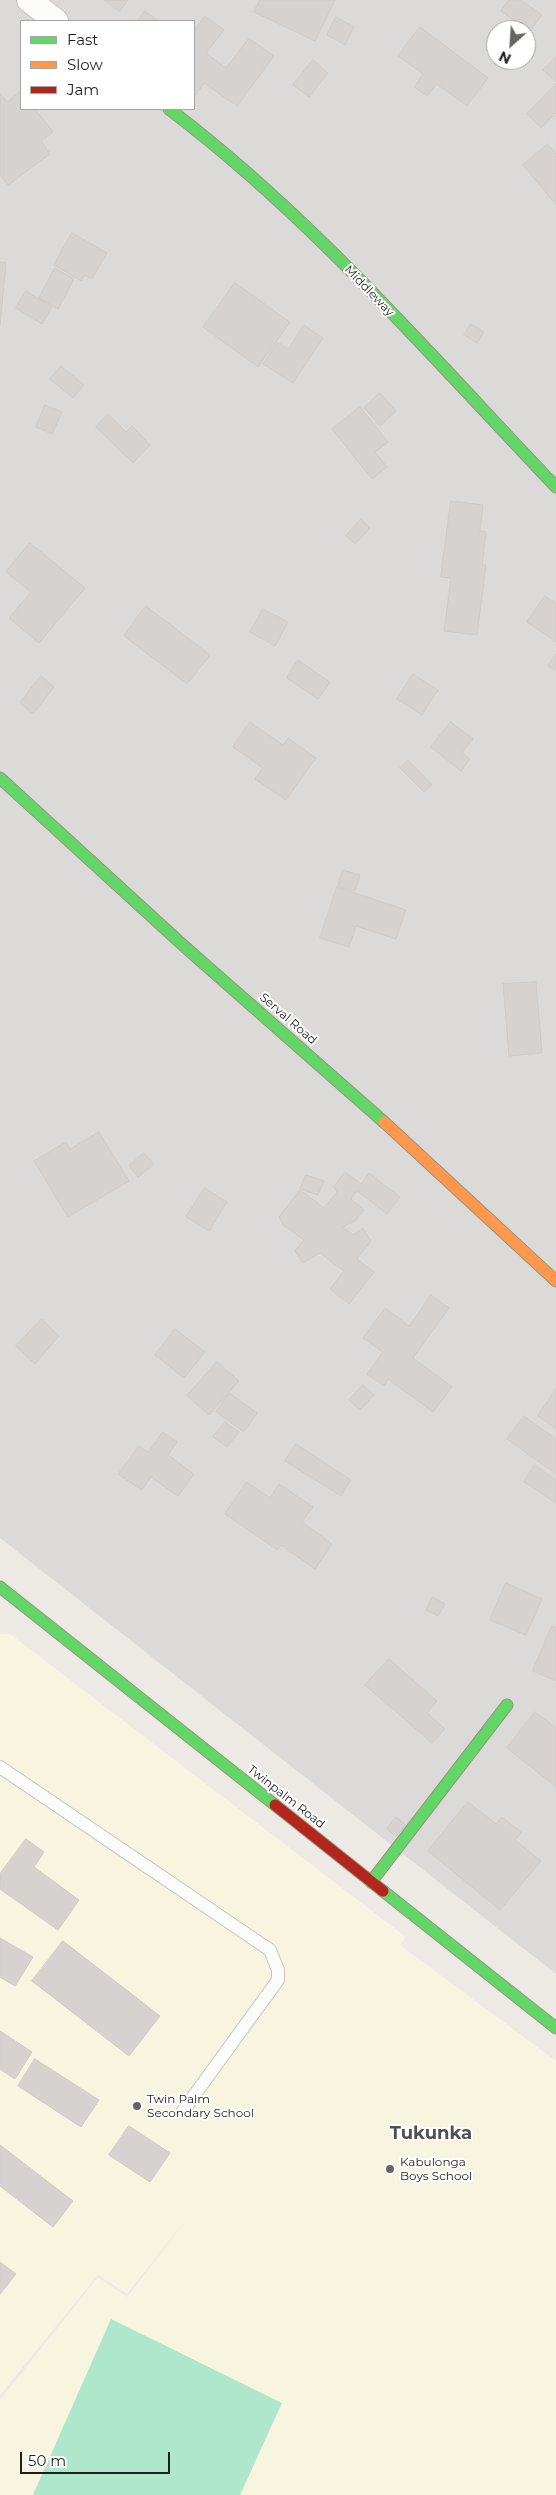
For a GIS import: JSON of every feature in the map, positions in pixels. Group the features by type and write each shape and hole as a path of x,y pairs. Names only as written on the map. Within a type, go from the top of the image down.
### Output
{"street":[{"path":"29,0 55,20"},
{"name":"Middleway","path":"170,110 218,146 299,218 556,487"},
{"name":"Serval Road","path":"0,778 185,947 423,1156 556,1281"},
{"name":"Twinpalm Road","path":"2,1592 556,2028"},
{"path":"371,1882 507,1705"}],"lane":[{"path":"0,1768 270,1950 278,1970 278,1980 182,2112"}],"shaded area":[{"path":"0,0 556,0 556,1974 0,1538"},
{"path":"0,1634 10,1634 406,1937 400,1945 556,2061 556,2495 0,2495 0,2400 98,2277 127,2297 190,2215 127,2294 98,2275 0,2395"}],"green space":[{"path":"111,2319 282,2403 240,2495 33,2495"}],"building":[{"path":"104,0 128,0 120,11"},
{"path":"260,0 335,0 315,41 254,12"},
{"path":"509,0 521,0 542,15 536,23 536,20 513,20 501,11"},
{"path":"145,11 158,20 139,20"},
{"path":"205,16 224,30 206,53 226,68 249,38 274,56 237,106 204,83 195,94 195,30"},
{"path":"336,17 354,27 345,45 327,35"},
{"path":"420,27 488,78 467,106 437,84 427,96 414,87 423,74 398,56"},
{"path":"556,57 556,82 543,70"},
{"path":"313,60 328,73 309,97 293,85"},
{"path":"556,84 556,113 541,128 527,114"},
{"path":"20,92 20,110 36,110 53,132 41,141 50,154 8,185 0,175 0,93 7,102"},
{"path":"548,144 556,154 556,205 523,165"},
{"path":"72,233 107,253 92,279 85,275 81,281 54,265"},
{"path":"0,262 6,263 0,325"},
{"path":"55,268 74,279 58,309 39,298"},
{"path":"235,283 290,322 258,367 203,327"},
{"path":"26,291 52,307 42,324 16,308"},
{"path":"471,324 484,332 477,343 464,335"},
{"path":"304,325 323,338 293,383 263,364 278,342 288,349"},
{"path":"61,366 84,385 73,398 50,379"},
{"path":"380,393 396,411 380,426 364,408"},
{"path":"45,405 62,412 52,434 36,427"},
{"path":"360,407 388,442 375,452 387,467 372,479 332,429"},
{"path":"108,414 126,432 132,426 150,445 133,463 96,427"},
{"path":"451,501 483,505 480,531 486,532 482,565 486,565 477,635 444,631 451,578 441,577"},
{"path":"361,519 370,528 355,544 346,536"},
{"path":"30,543 85,588 39,643 9,618 31,592 6,572"},
{"path":"545,596 556,603 556,642 527,622"},
{"path":"146,606 210,655 187,684 124,636"},
{"path":"263,609 288,622 275,646 250,632"},
{"path":"556,654 556,671 548,666"},
{"path":"298,660 330,682 318,699 287,678"},
{"path":"413,674 438,690 422,715 397,699"},
{"path":"41,676 54,687 33,714 20,703"},
{"path":"250,722 283,745 288,738 316,758 286,800 255,779 263,768 233,747"},
{"path":"451,722 473,739 462,753 470,759 461,771 431,747"},
{"path":"408,760 432,785 424,792 400,768"},
{"path":"343,870 360,875 355,891 338,886"},
{"path":"337,887 406,910 396,939 356,926 349,947 320,938"},
{"path":"536,982 542,1053 509,1056 503,984"},
{"path":"99,1132 129,1181 68,1217 34,1161 66,1142 70,1149"},
{"path":"144,1153 154,1164 138,1177 129,1166"},
{"path":"345,1172 361,1184 369,1173 400,1197 387,1214 357,1191 351,1199 364,1210 356,1220 343,1227 353,1235 363,1228 371,1241 357,1259 374,1272 349,1304 330,1289 344,1271 320,1253 303,1263 295,1251 304,1240 283,1225 279,1217 300,1190 324,1208 337,1192 334,1187"},
{"path":"306,1175 324,1181 318,1195 300,1189"},
{"path":"205,1188 227,1202 209,1231 186,1217"},
{"path":"431,1295 449,1308 413,1358 452,1387 433,1412 388,1379 384,1386 367,1374 383,1352 363,1338 385,1308 409,1326"},
{"path":"42,1319 59,1336 35,1364 16,1346"},
{"path":"175,1329 205,1352 184,1378 155,1355"},
{"path":"217,1362 239,1381 209,1415 187,1396"},
{"path":"363,1385 374,1395 360,1410 349,1400"},
{"path":"556,1389 556,1429 538,1416"},
{"path":"230,1393 257,1413 244,1432 216,1412"},
{"path":"524,1416 556,1439 556,1474 507,1439"},
{"path":"225,1422 239,1432 227,1447 213,1437"},
{"path":"163,1432 177,1442 168,1455 194,1474 178,1496 151,1477 142,1490 118,1474 139,1446 148,1452"},
{"path":"296,1444 351,1480 341,1496 285,1461"},
{"path":"535,1465 556,1480 556,1503 524,1482"},
{"path":"247,1482 270,1498 279,1484 313,1507 302,1522 332,1544 315,1569 281,1545 277,1550 225,1514"},
{"path":"506,1583 542,1599 526,1635 490,1620"},
{"path":"433,1597 445,1604 438,1616 426,1610"},
{"path":"552,1626 556,1628 556,1681 533,1671"},
{"path":"389,1659 437,1701 427,1713 445,1729 432,1743 365,1685"},
{"path":"535,1712 556,1728 556,1787 507,1748"},
{"path":"468,1802 496,1824 502,1817 521,1832 515,1840 541,1861 500,1910 428,1851"},
{"path":"396,1817 406,1825 396,1836 387,1829"},
{"path":"26,1839 44,1852 34,1867 79,1900 58,1930 0,1889 0,1874"},
{"path":"0,1938 33,1957 15,1986 0,1977"},
{"path":"63,1941 160,2016 129,2056 32,1981"},
{"path":"0,2031 32,2052 15,2079 0,2069"},
{"path":"35,2059 99,2100 81,2127 18,2086"},
{"path":"129,2126 170,2153 150,2182 109,2155"},
{"path":"0,2145 73,2201 53,2227 0,2186"},
{"path":"0,2262 16,2274 0,2294"}],"traffic: fast":[{"path":"170,110 222,151 322,242 417,339 556,487"},
{"path":"0,778 185,947 384,1122"},
{"path":"0,1587 275,1805"},
{"path":"371,1882 507,1705"},
{"path":"383,1891 556,2028"}],"traffic: slow":[{"path":"384,1122 556,1281"}],"traffic: jam":[{"path":"275,1805 383,1891"}],"place":[{"name":"Twin Palm Secondary School","path":"137,2106"},
{"name":"Kabulonga Boys School","path":"390,2169"}],"district":[{"name":"Tukunka","path":"431,2134"}]}
